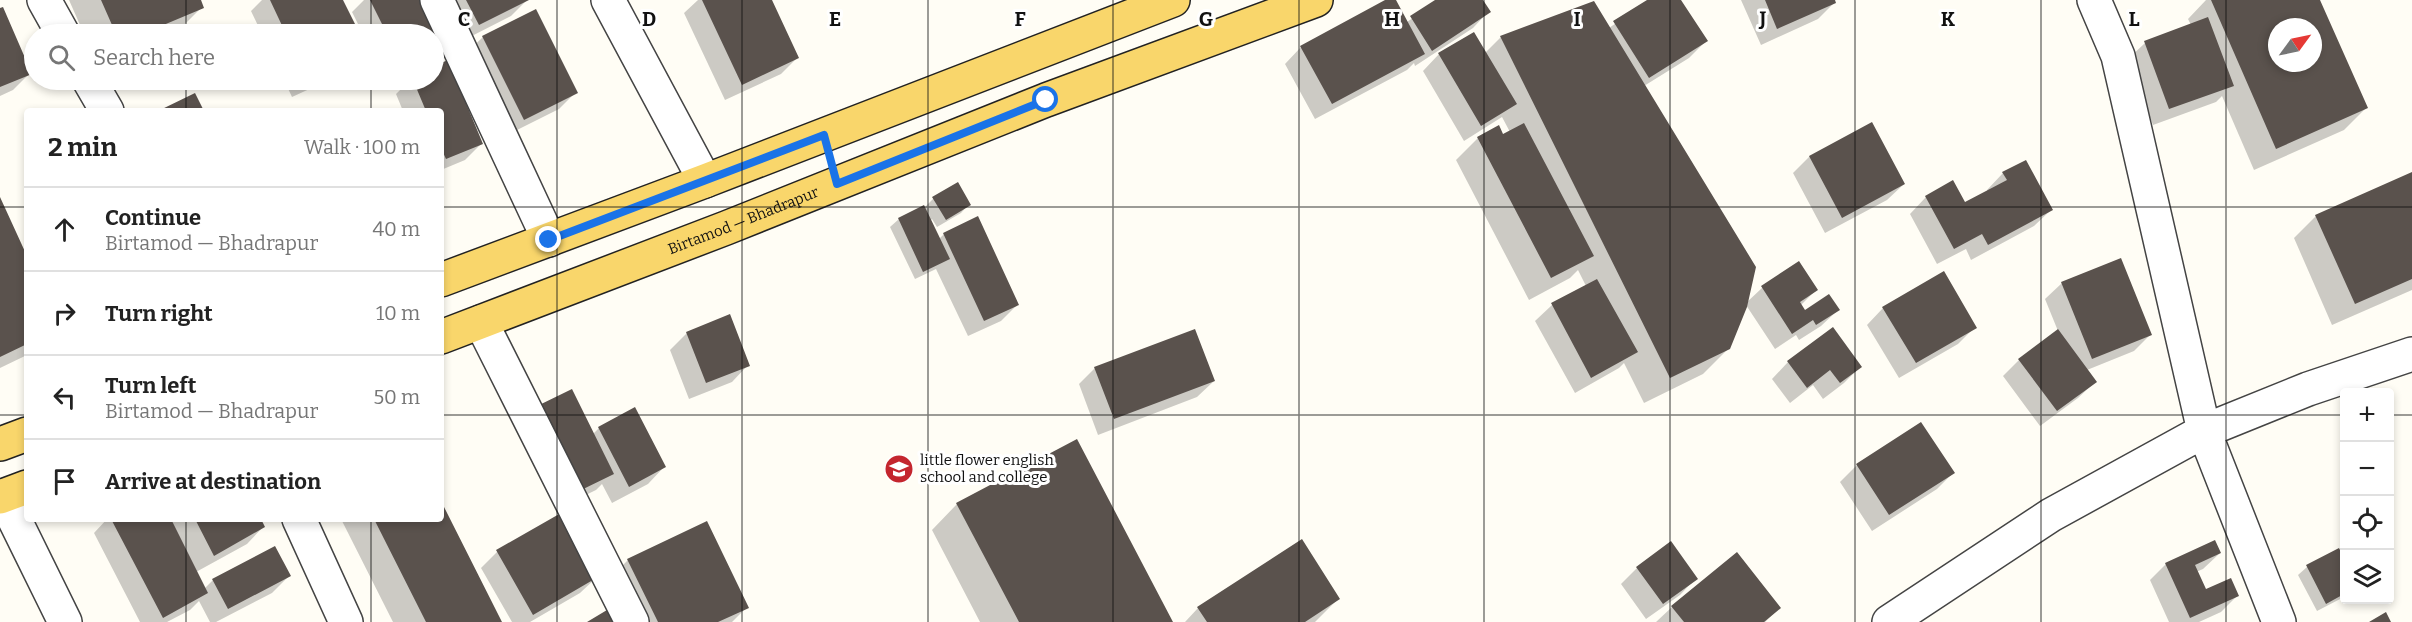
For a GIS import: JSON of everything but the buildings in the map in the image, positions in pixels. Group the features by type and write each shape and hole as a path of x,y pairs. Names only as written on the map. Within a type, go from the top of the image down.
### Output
{"main road":[{"path":"444,278 705,181 1173,0"},
{"name":"Birtamod — Bhadrapur","path":"444,336 837,184 1046,100 1316,0"},
{"path":"824,135 837,184"},
{"path":"0,444 24,435"}],"street":[{"path":"44,0 57,24"},
{"path":"437,0 549,240"},
{"path":"608,0 705,181"},
{"path":"2094,0 2118,56 2204,431 2279,622"},
{"path":"95,90 105,108"},
{"path":"481,322 632,622"},
{"path":"1889,622 2051,515 2204,431 2308,389 2412,354"},
{"path":"10,493 65,622"},
{"path":"300,522 346,622"}],"place":[{"name":"little flower english school and college","path":"899,469"}],"route":[{"path":"549,240 824,135 837,184 1046,100"}]}
